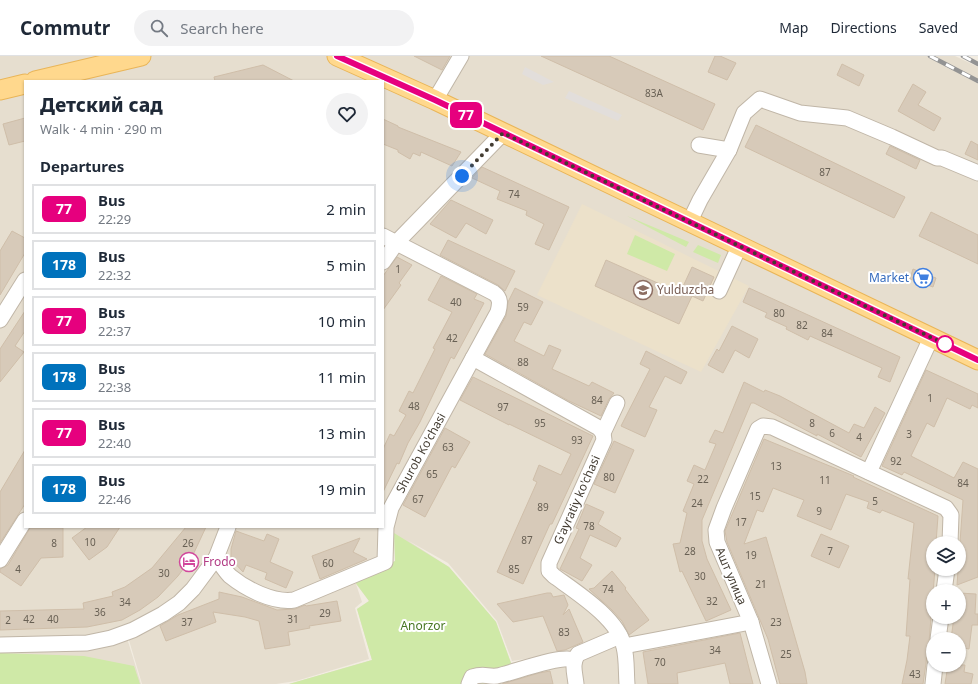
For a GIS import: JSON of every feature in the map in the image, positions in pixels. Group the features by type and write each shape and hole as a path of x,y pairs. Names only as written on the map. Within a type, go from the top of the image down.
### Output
{"main road":[{"path":"43,80 75,76 141,56"},
{"path":"337,56 435,100 689,223 978,360"},
{"path":"0,90 24,84"}],"street":[{"path":"435,100 461,56"},
{"path":"689,223 700,200 729,150 744,113 760,99 800,113 847,118 937,158 942,158 978,173"},
{"path":"384,261 397,242 503,133"},
{"path":"699,145 729,150"},
{"name":"Shurob Ko'chasi","path":"216,558 229,575 248,588 268,597 287,601 294,600 385,562 386,527 391,508 498,312 500,305 498,295 384,236"},
{"path":"719,291 739,246"},
{"path":"0,320 24,282"},
{"path":"931,338 868,472 946,508 951,515 950,536"},
{"path":"473,358 599,428 603,433 617,403"},
{"name":"Ашт улица","path":"769,684 752,622 721,553 717,542 716,530 756,433 763,426 772,427 868,472"},
{"name":"G'ayratiy ko'chasi","path":"603,433 604,440 549,563 549,571 596,607 622,641"},
{"path":"0,560 24,522"},
{"path":"0,645 87,643 111,638 133,630 164,614 180,603 193,590 216,558 228,528"},
{"path":"576,684 574,660 578,654 584,650 622,641 752,622"},
{"path":"622,641 627,684"},
{"path":"469,684 472,677 481,674 496,676 554,661 570,658 574,660"},
{"path":"933,684 934,672"}],"shaded area":[{"path":"0,56 955,56 978,67 978,684 577,684 569,652 512,661 497,621 448,563 407,540 449,567 496,622 511,663 566,654 576,684 289,684 372,660 357,609 369,601 356,584 362,602 355,608 369,659 296,681 276,684 142,684 128,637 0,648","holes":["381,532 394,533 395,561 355,582 380,555"]},
{"path":"525,67 554,82 543,85 522,74"},
{"path":"569,91 622,115 618,121 565,98"},
{"name":"Yulduzcha","path":"582,204 749,286 701,372 537,295"},
{"path":"127,638 141,684 0,684 0,649"}],"green space":[{"path":"627,216 689,242 686,247"},
{"path":"635,235 675,254 667,271 627,254"},
{"path":"698,245 721,255 718,263 693,252"},
{"name":"Anorzor","path":"394,533 449,567 496,622 511,663 497,678 498,684 289,684 372,660 357,609 369,601 355,582 395,561"},
{"path":"0,653 84,656 134,666 140,684 0,684"}],"building":[{"path":"414,56 450,56 442,70"},
{"path":"541,56 609,56 715,104 703,130"},
{"path":"715,56 720,56 736,63 727,80 708,72"},
{"path":"842,64 864,75 859,86 837,75"},
{"path":"263,65 292,80 215,80 214,77"},
{"path":"913,84 926,92 918,105 941,118 934,131 898,111"},
{"path":"24,118 24,141 9,145 3,124"},
{"path":"384,119 398,127 461,152 452,166 421,152 420,156 413,153 410,159 398,152 398,150 384,144"},
{"path":"756,125 905,197 894,218 745,147"},
{"path":"971,141 978,145 978,160 965,154"},
{"path":"890,146 920,160 916,169 886,154"},
{"path":"482,167 569,207 549,250 535,244 544,224 526,215 527,211 497,199 500,191 472,178"},
{"path":"451,200 493,220 486,234 466,223 456,238 430,224"},
{"path":"931,212 978,235 978,264 919,236"},
{"path":"12,231 24,237 24,255 0,295 0,251"},
{"path":"448,240 515,271 505,291 498,285 440,255"},
{"path":"397,257 412,265 399,283 401,285 384,309 384,275"},
{"path":"606,260 680,293 692,267 714,277 703,301 692,296 679,324 595,286"},
{"path":"913,269 936,278 933,287 910,279"},
{"path":"441,276 477,294 474,299 484,303 454,359 451,357 399,464 397,463 384,490 384,447 390,434 394,436 406,415 399,411 409,391 413,393 435,349 433,348 452,312 428,300"},
{"path":"515,288 543,302 531,325 524,322 514,341 544,356 549,345 561,350 552,369 589,386 592,382 614,393 609,399 601,416 569,401 485,354 506,316 508,302"},
{"path":"749,288 900,357 890,382 878,377 882,368 810,336 808,340 786,329 787,327 765,317 767,313 743,302"},
{"path":"24,313 24,332 15,346 24,352 0,382 0,349"},
{"path":"732,326 758,339 749,358 735,350 723,373 708,365 717,349 719,351"},
{"path":"646,351 687,372 681,384 665,376 649,407 657,410 645,437 621,426 650,369 640,364"},
{"path":"926,370 978,394 978,408 972,405 970,409 947,398 934,427 927,423 911,456 954,478 963,462 978,469 978,577 957,584 958,576 966,576 966,536 960,536 963,500 904,472 902,475 882,466"},
{"path":"473,377 593,436 552,524 550,524 523,584 497,572 537,482 533,480 539,465 561,475 571,454 460,400"},
{"path":"744,382 764,392 765,390 780,396 849,433 854,424 864,428 875,407 885,413 861,457 754,403 751,403 702,520 702,541 707,559 731,610 706,621 682,571 680,572 673,544 680,543 687,513 683,511 694,484 687,481 694,465 705,470 716,444 709,442 715,430 723,433"},
{"path":"445,428 470,442 455,468 452,466 425,517 403,505"},
{"path":"764,439 854,476 853,477 938,516 937,536 926,536 926,576 934,576 934,584 926,584 926,624 930,624 930,632 926,632 926,663 923,684 902,684 910,636 906,636 910,579 908,579 914,523 882,510 880,513 867,508 869,502 846,494 831,530 797,516 804,500 773,488 763,512 757,510 744,544 766,537 805,672 807,684 780,684 768,639 727,542 725,531"},
{"path":"614,441 634,450 615,493 594,484"},
{"path":"24,452 24,506 0,543 0,492"},
{"path":"586,504 604,512 598,524 621,538 616,547 590,535 580,558 592,565 582,581 560,569 579,529 576,528"},
{"path":"30,528 63,528 63,557 41,558 21,586 0,572 0,569 8,565"},
{"path":"86,528 119,528 107,547 89,560 72,538"},
{"path":"185,528 206,528 192,557 178,576 158,597 140,610 122,620 87,627 0,630 0,611 84,609 83,603 113,596 112,592 125,587 152,568"},
{"path":"236,531 264,541 267,534 279,539 270,562 293,572 286,588 265,579 267,573 246,565 243,572 231,559 231,549"},
{"path":"821,534 849,546 839,568 811,556"},
{"path":"360,538 353,552 367,559 320,579 312,556"},
{"path":"612,571 649,620 629,635 622,621 589,589 594,588"},
{"path":"219,592 242,597 277,610 295,609 305,605 337,601 341,621 309,626 310,628 288,632 290,645 265,649 259,621 245,617 213,612 216,622 166,641 160,626 178,615 219,599"},
{"path":"551,593 553,597 564,595 568,605 563,615 569,609 583,642 565,650 557,651 543,616 513,622 497,604"},
{"path":"966,593 976,594 975,614 978,614 978,625 972,625 969,649 966,648 966,632 952,632 953,624 966,624"},
{"path":"740,633 753,684 730,684 725,663 677,673 678,684 648,684 643,652"},
{"path":"550,671 553,684 502,684 539,673"},
{"path":"947,672 964,672 973,674 971,684 945,684"}],"railway":[{"path":"930,56 978,81"},
{"path":"963,56 978,64"}],"bus line":[{"name":"77","path":"337,56 435,100 689,223 978,360"}],"place":[{"name":"Market","path":"923,278"},
{"name":"Yulduzcha","path":"643,290"},
{"name":"Frodo","path":"189,562"}],"route":[{"path":"462,176 503,133 945,344"}]}
